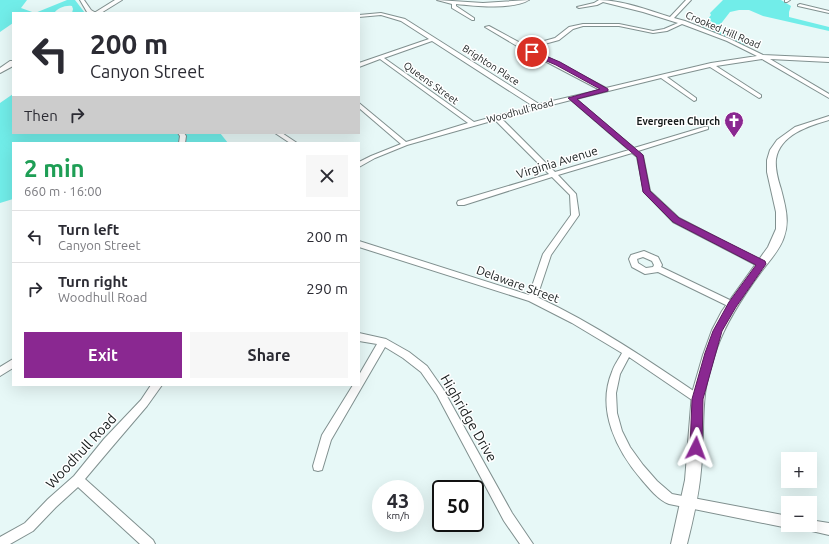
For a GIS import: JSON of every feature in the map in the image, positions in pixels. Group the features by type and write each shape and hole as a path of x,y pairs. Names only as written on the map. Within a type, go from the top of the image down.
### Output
{"main road":[{"path":"99,12 119,0"},
{"path":"0,71 12,64"},
{"path":"679,544 689,503 695,459 698,399 710,353 718,331 733,305 775,245 781,228 782,210 772,171 772,160 776,146 782,138 791,132 810,123 829,118"}],"street":[{"path":"82,0 89,11 92,12"},
{"path":"439,0 454,3 508,3 527,0"},
{"path":"579,7 595,4 602,0"},
{"name":"Crooked Hill Road","path":"602,0 622,2 683,22 763,57 829,96"},
{"path":"671,18 688,0"},
{"path":"454,3 456,10 472,19"},
{"path":"800,5 829,12"},
{"name":"Brighton Place","path":"360,16 381,14 393,16 402,20 538,106"},
{"path":"524,48 557,39 571,28 583,25 619,25 653,32 665,30 683,22"},
{"path":"487,27 524,48 558,63 606,90"},
{"path":"360,65 433,39"},
{"name":"Queens Street","path":"380,57 473,124"},
{"name":"Woodhull Road","path":"360,164 373,157 405,144 496,117 712,65 763,57 829,60"},
{"path":"712,65 758,96"},
{"path":"663,77 694,99"},
{"path":"572,98 635,150 640,156 647,192 676,220 761,264"},
{"path":"360,106 405,144"},
{"path":"496,117 573,194 575,215 548,254 532,299"},
{"name":"Virginia Avenue","path":"461,203 706,128"},
{"path":"280,134 292,142"},
{"name":"Delaware Street","path":"360,244 532,299 578,321 698,399"},
{"path":"658,268 733,305"},
{"name":"Highridge Drive","path":"360,337 383,342 406,355 424,369 440,392 508,517 527,544"},
{"path":"360,382 383,342"},
{"path":"627,353 613,376 610,395 612,416 619,435 639,470 669,499 781,521"},
{"path":"0,372 12,364"},
{"name":"Woodhull Road","path":"0,543 29,527 52,503 78,480 108,443 144,403 156,386"},
{"path":"318,466 326,438 358,386"},
{"path":"78,480 149,544"},
{"path":"817,527 829,529"}],"shaded area":[{"path":"0,0 27,0 21,8 32,12 12,12 12,24 0,32"},
{"path":"67,0 75,0 84,12 72,12 72,6 62,7 55,12 37,12"},
{"path":"723,0 781,0 791,6 789,17 829,27 829,31 763,16 749,10 730,12 716,30 744,43 746,47 702,27 711,15 710,13"},
{"path":"12,95 12,134 221,134 227,142 12,142 12,199 0,203 0,103"}],"place":[{"name":"Evergreen Church","path":"734,138"}],"route":[{"path":"532,52 558,63 606,90 572,98 635,150 640,156 647,192 676,220 761,264 733,305 718,331 710,353 698,399 696,448"}]}
